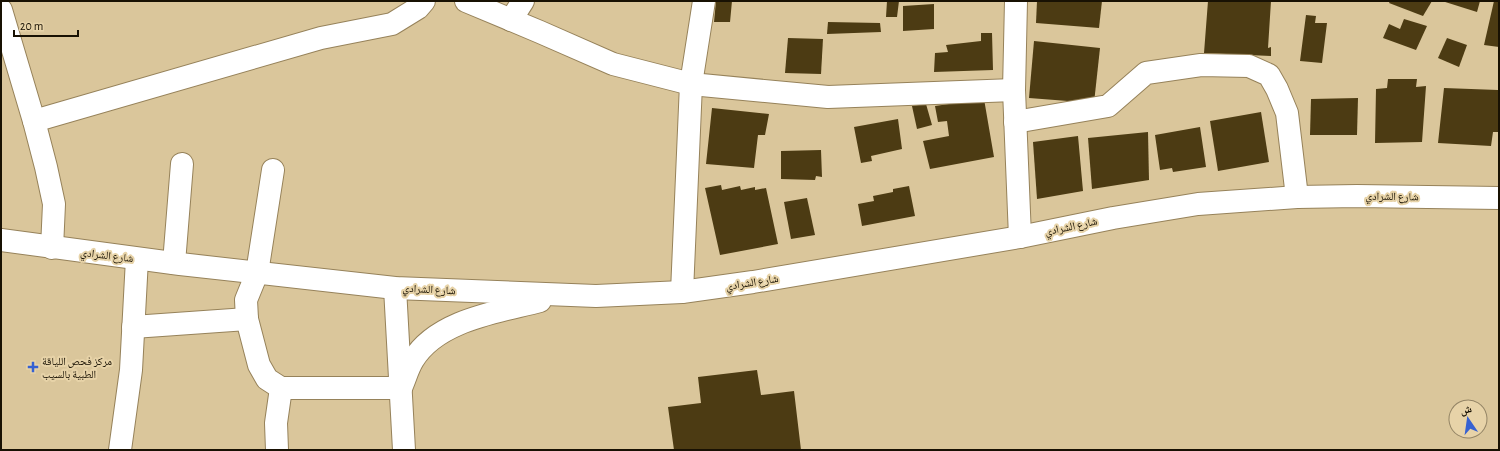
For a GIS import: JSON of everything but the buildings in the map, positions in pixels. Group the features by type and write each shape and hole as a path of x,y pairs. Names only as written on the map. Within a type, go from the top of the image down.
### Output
{"street":[{"path":"34,121 321,38 392,24 418,8 424,1"},
{"path":"466,1 613,64 691,84 828,97 1014,90"},
{"path":"511,20 523,1"},
{"path":"682,292 691,84 704,1"},
{"path":"1016,1 1014,90 1020,237"},
{"path":"1,10 34,121 54,204 52,248"},
{"path":"1015,122 1108,106 1146,73 1201,65 1249,66 1268,75 1277,89 1287,113 1297,197"},
{"path":"174,264 182,164"},
{"path":"274,170 257,273 246,300 247,319 259,365 268,379 281,388 401,388"},
{"name":"شارع الشرادي","path":"1,240 174,264 395,288 560,296 596,296 682,292 753,282 1020,237 1113,218 1198,204 1297,197 1357,196 1499,198"},
{"path":"120,450 131,370 137,259"},
{"path":"395,288 404,450"},
{"path":"401,388 413,360 425,345 444,330 467,320 560,296"},
{"path":"133,327 247,319"},
{"path":"277,450 276,423 281,388"}],"place":[{"name":"مركز فحص اللياقة الطبية بالسيب","path":"33,367"}]}
